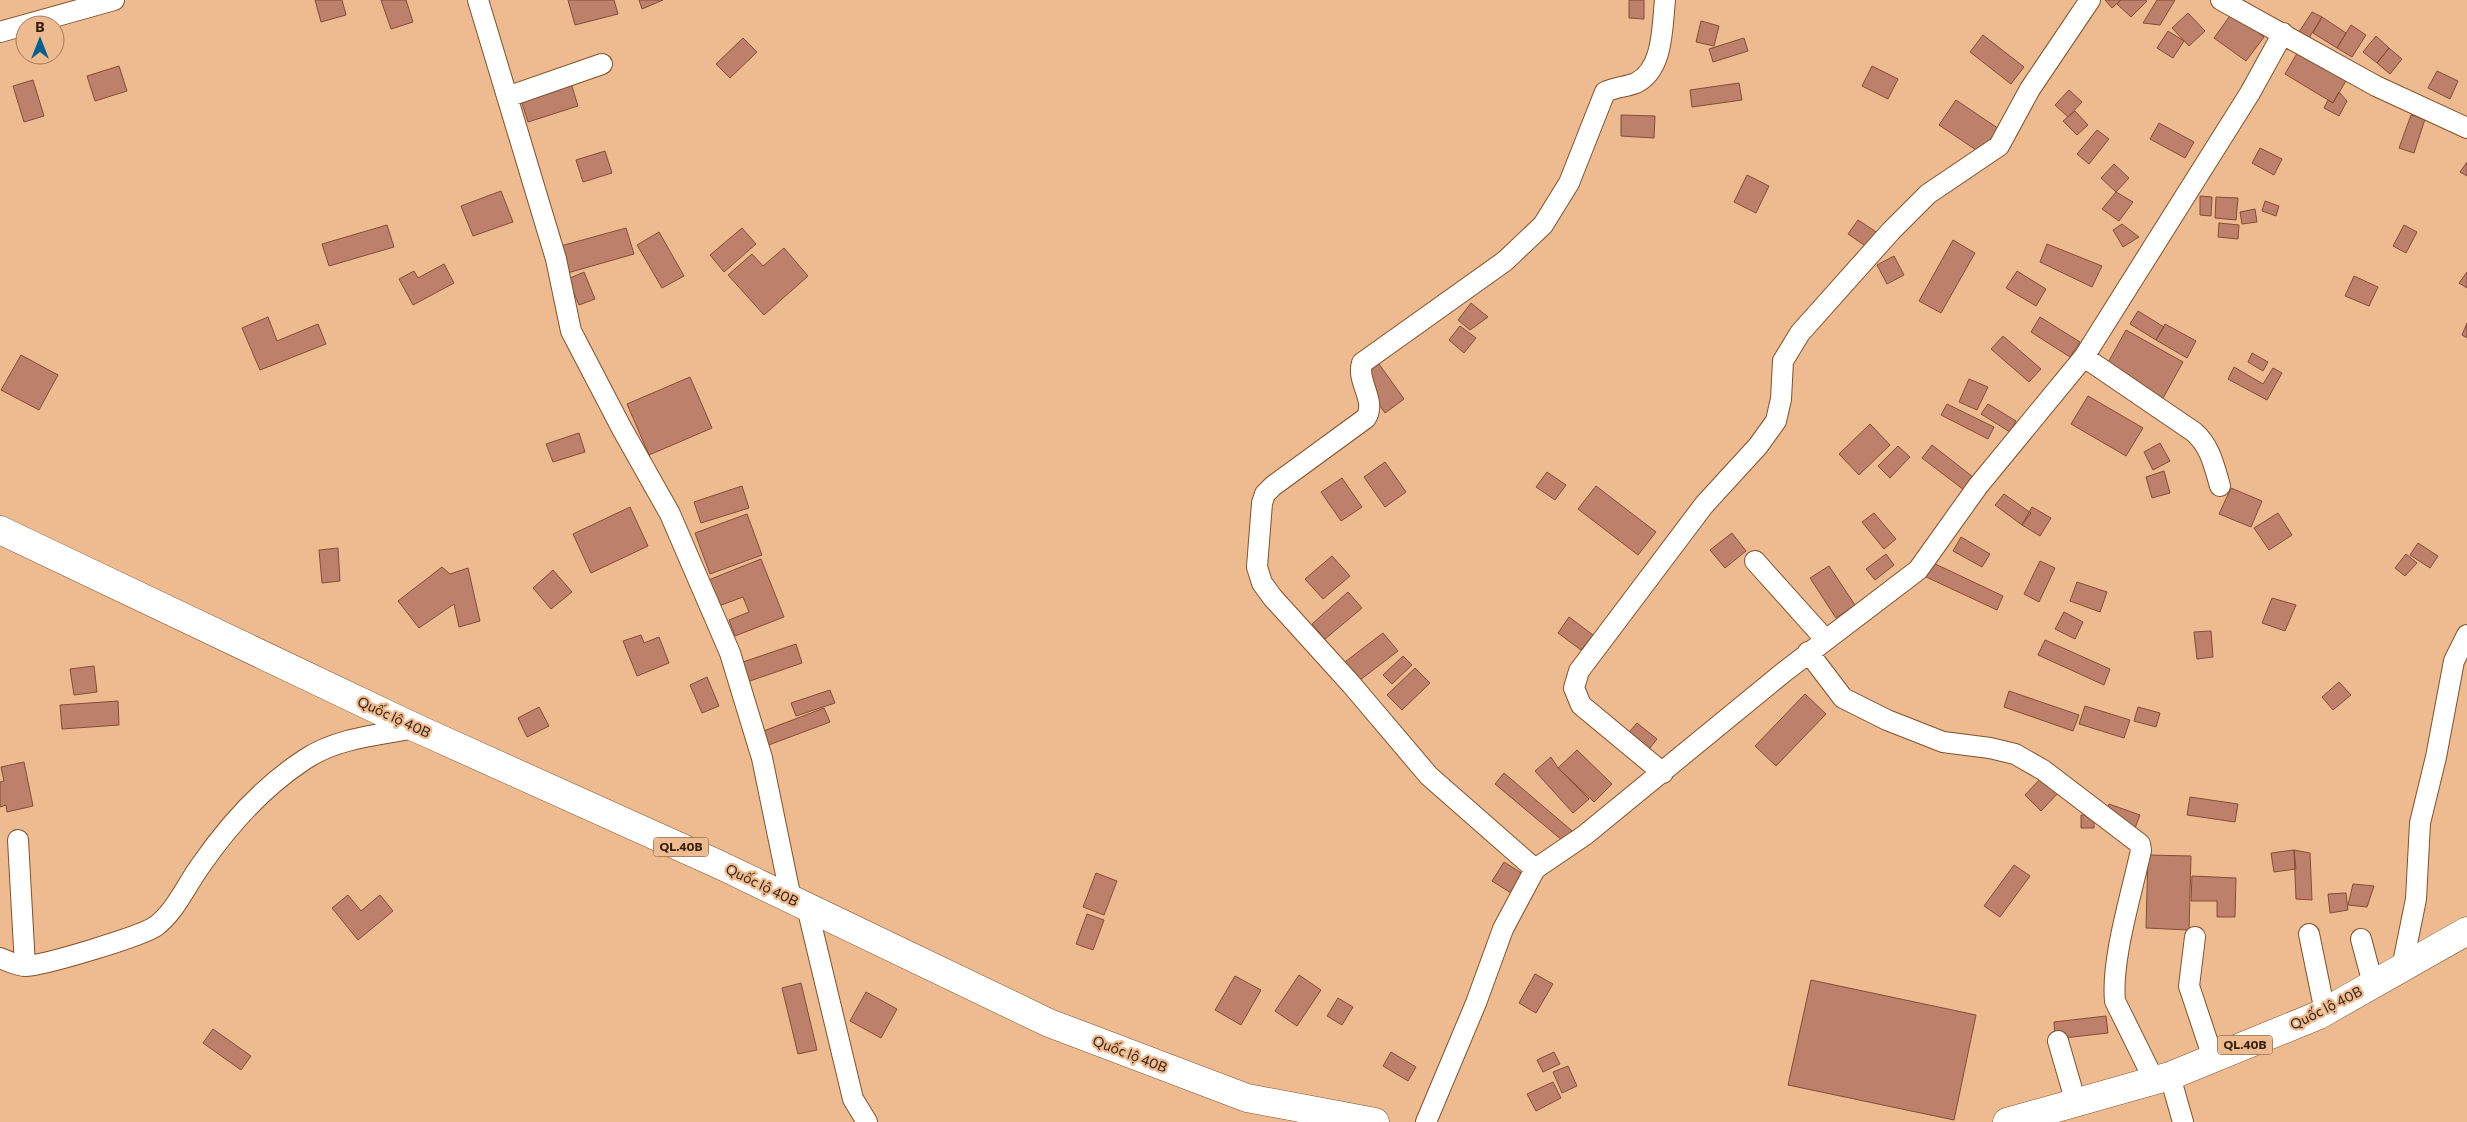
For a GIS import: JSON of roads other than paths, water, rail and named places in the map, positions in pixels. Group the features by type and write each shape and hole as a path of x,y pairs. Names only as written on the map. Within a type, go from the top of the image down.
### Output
{"highway":[{"name":"Quốc lộ 40B","path":"0,530 416,728 799,903 1049,1023 1247,1098 1375,1122"},
{"name":"Quốc lộ 40B","path":"2006,1122 2162,1078 2325,1012 2467,931"}],"street":[{"path":"0,32 114,0"},
{"path":"478,0 556,259 571,331 621,427 670,514 730,653 762,758 799,903 853,1099 867,1122"},
{"path":"1536,869 1429,776 1351,684 1272,598 1262,583 1256,567 1262,503 1265,494 1272,486 1366,418 1370,412 1370,403 1360,371 1362,363 1505,261 1543,225 1569,183 1606,92 1636,82 1646,75 1653,65 1659,50 1665,0"},
{"path":"1663,773 1581,705 1574,688 1579,671 1704,505 1758,446 1776,421 1781,399 1783,361 1800,333 1884,238 1928,194 1999,146 2030,89 2090,0"},
{"path":"2221,0 2376,86 2454,124 2467,128"},
{"path":"1426,1122 1476,1003 1504,929 1536,869 1585,835 1663,773 1808,652 1918,570 1978,486 2084,357 2212,156 2250,94 2283,33"},
{"path":"507,97 602,64"},
{"path":"2084,357 2203,440 2209,451 2220,486"},
{"path":"1755,562 1825,639"},
{"path":"2402,968 2416,899 2420,822 2436,757 2454,661 2467,635"},
{"path":"1808,652 1843,698 1888,720 1943,742 1990,748 2015,754 2043,770 2140,844 2142,850 2123,932 2114,988 2115,1001 2162,1078 2183,1122"},
{"path":"0,958 25,966 88,951 156,926 165,918 232,824 255,801 303,760 332,746 416,728"},
{"path":"18,840 25,966"},
{"path":"2309,934 2325,1012"},
{"path":"2195,937 2189,986 2213,1058"},
{"path":"2361,939 2373,984"},
{"path":"2058,1041 2076,1103"}]}
